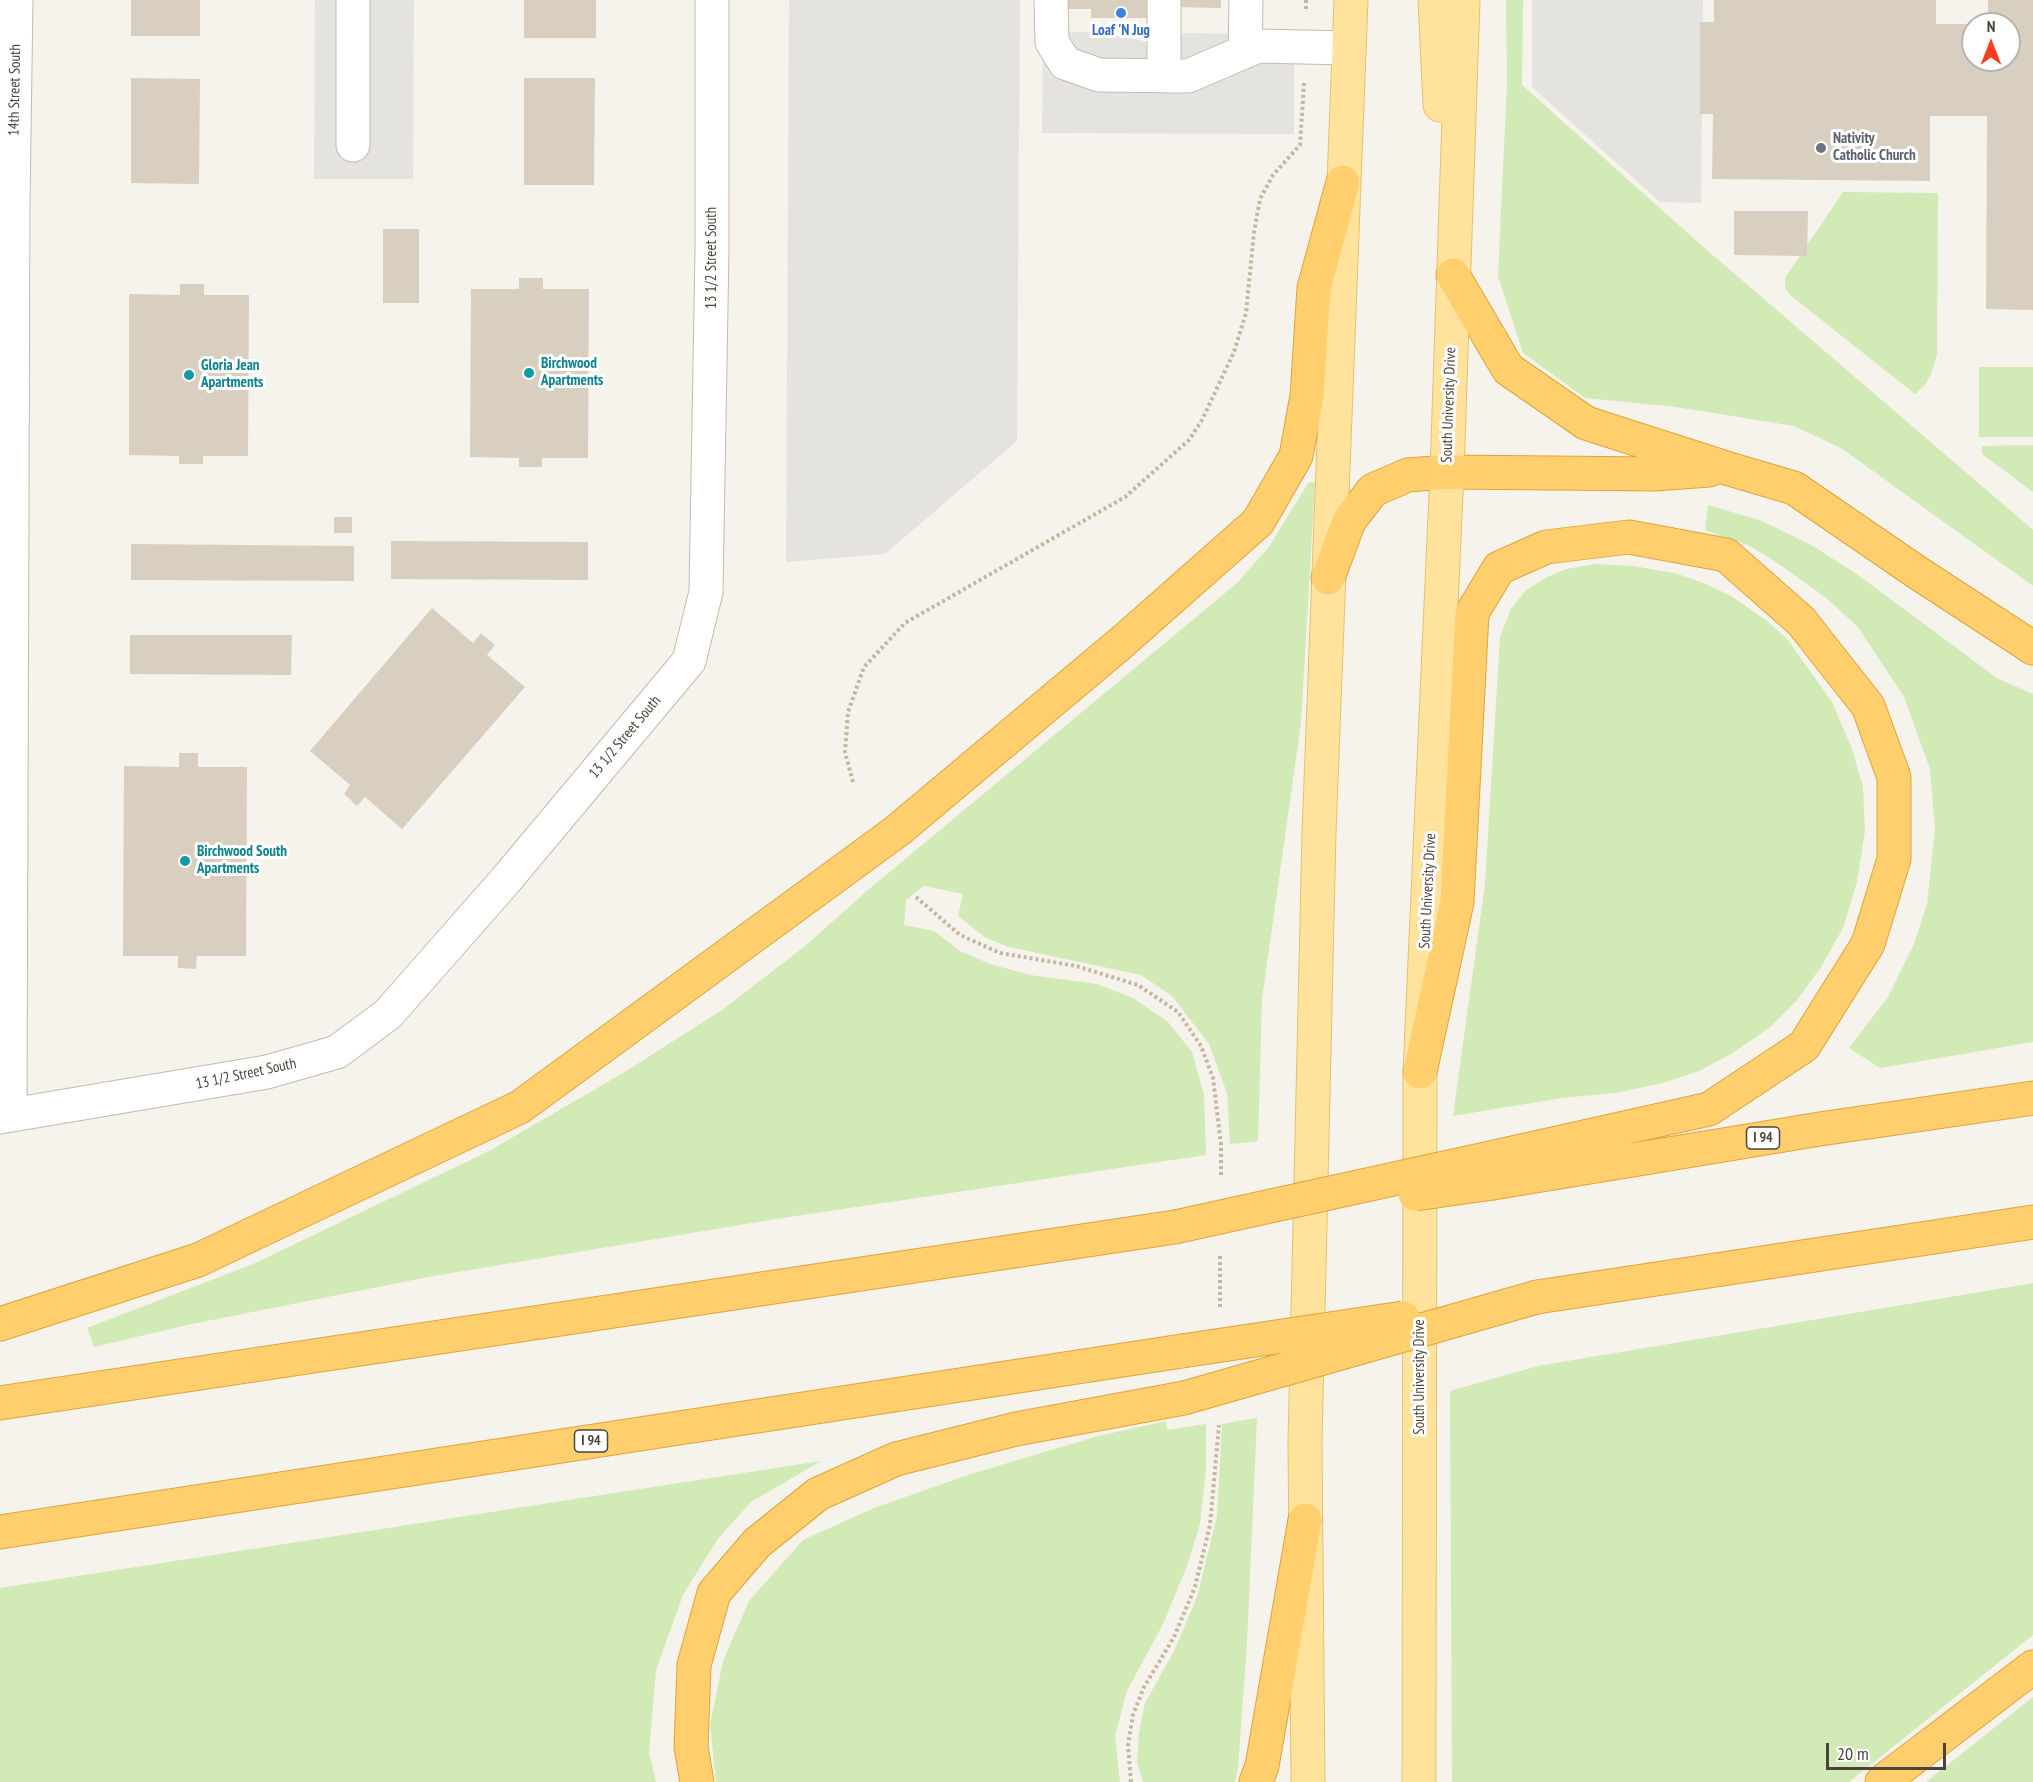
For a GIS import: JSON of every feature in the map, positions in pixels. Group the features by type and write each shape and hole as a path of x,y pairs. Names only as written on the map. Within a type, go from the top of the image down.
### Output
{"highway":[{"path":"0,1324 198,1260 520,1107 897,831 1121,643 1258,522 1296,456 1307,396 1314,288 1344,182"},
{"path":"1453,275 1508,369 1586,423 1794,488 2033,648"},
{"path":"1328,578 1349,521 1373,490 1408,475 1447,472 1655,474 1726,468"},
{"path":"1420,1072 1457,902 1472,612 1499,568 1546,547 1629,537 1726,555 1801,621 1868,706 1894,777 1894,859 1868,944 1804,1046 1709,1109 1494,1170"},
{"name":"I 94","path":"0,1403 1175,1227 1494,1170 1820,1129 2033,1098"},
{"name":"I 94","path":"0,1532 2033,1222"},
{"path":"697,1782 691,1747 694,1665 714,1593 757,1543 818,1494 896,1459 1016,1429 1184,1398 1537,1298"},
{"path":"1256,1782 1262,1766 1305,1520"},
{"path":"1882,1782 2033,1666"}],"main road":[{"path":"1308,1782 1305,1442 1317,892 1351,0"},
{"path":"1435,0 1443,170 1453,275"},
{"name":"South University Drive","path":"1419,1782 1420,1072 1447,472 1463,0"}],"street":[{"name":"14th Street South","path":"5,1116 16,0"},
{"path":"353,0 353,144"},
{"name":"13 1/2 Street South","path":"5,1116 267,1072 337,1052 388,1014 505,881 689,661 706,592 712,249 712,0"},
{"path":"1051,0 1052,42 1065,63 1099,75 1188,76 1258,46 1349,48"},
{"path":"1164,0 1164,76"},
{"path":"1245,52 1246,0"}],"path":[{"path":"853,782 845,752 848,712 864,667 905,622 1125,497 1189,440 1202,420 1234,352 1246,313 1254,232 1260,199 1273,175 1300,144 1306,46 1306,0"},
{"path":"916,897 960,935 1000,953 1076,966 1138,985 1178,1012 1201,1046 1213,1078 1221,1145 1221,1179"},
{"path":"1220,1249 1220,1318"},
{"path":"1131,1782 1128,1745 1133,1715 1144,1687 1174,1637 1195,1587 1210,1525 1219,1422"}],"green space":[{"path":"1506,0 1523,0 1522,85 1701,245 2033,530 2033,586 1841,448 1794,426 1676,407 1585,398 1523,353 1498,276 1507,83"},
{"path":"1843,192 1938,193 1937,355 1925,385 1915,394 1790,295 1785,287 1785,278"},
{"path":"1979,367 2033,367 2033,437 1979,437"},
{"path":"2033,445 2033,492 1982,454 1982,446"},
{"path":"1309,482 1315,482 1301,723 1262,999 1258,1141 1230,1144 1227,1093 1209,1044 1172,996 1141,975 1009,947 986,938 958,916 963,894 924,886 906,900 904,925 934,931 960,951 990,964 1030,975 1097,984 1133,998 1168,1022 1192,1052 1204,1095 1206,1155 776,1219 428,1277 187,1325 94,1347 87,1328 253,1264 487,1152 623,1073 722,1010 805,946 868,890 1237,583 1268,548"},
{"path":"1708,505 1762,521 1813,546 1858,575 1997,678 2033,694 2033,1042 1880,1068 1849,1048 1888,997 1914,944 1927,904 1935,829 1930,769 1904,697 1858,627 1825,597 1782,566 1750,546 1705,530"},
{"path":"1595,564 1634,566 1678,574 1706,584 1731,596 1767,621 1788,640 1832,702 1852,749 1863,787 1865,831 1857,882 1843,928 1821,967 1797,1000 1769,1028 1731,1054 1699,1071 1663,1083 1615,1093 1562,1098 1453,1116 1485,884 1500,637 1511,609 1525,591 1547,577 1566,569"},
{"path":"2033,1283 2033,1635 1849,1782 1452,1782 1450,1391 1538,1366"},
{"path":"1257,1418 1247,1643 1235,1782 1143,1782 1137,1762 1139,1733 1145,1703 1174,1651 1197,1597 1217,1516 1222,1424"},
{"path":"1166,1421 1167,1430 1206,1424 1206,1470 1200,1524 1187,1566 1163,1624 1127,1691 1115,1736 1120,1782 716,1782 710,1725 723,1661 749,1601 803,1540 874,1508 971,1474 1098,1436"},
{"path":"821,1461 751,1502 717,1540 683,1595 656,1670 649,1752 656,1782 0,1782 0,1588"},
{"path":"2033,1697 2033,1782 1926,1782"}],"shaded area":[{"path":"315,0 414,0 413,179 314,179"},
{"path":"789,0 1020,0 1017,441 885,554 786,562"},
{"path":"1532,0 1703,0 1701,203 1660,202 1532,87"},
{"path":"1043,32 1099,32 1168,46 1168,33 1294,34 1294,134 1042,133"}],"building":[{"path":"131,0 200,0 200,36 131,36"},
{"path":"524,0 596,0 596,38 524,38"},
{"name":"Loaf 'N Jug","path":"1060,0 1151,0 1152,18 1091,18 1091,9 1060,9"},
{"name":"Loaf 'N Jug","path":"1174,0 1221,0 1221,8 1174,7"},
{"name":"Nativity Catholic Church","path":"1714,0 1936,0 1936,24 1961,24 1961,72 2021,72 2021,12 1988,12 1988,0 2033,0 2033,310 1986,309 1987,116 1930,116 1930,181 1712,179 1713,114 1700,114 1700,22 1714,22"},
{"path":"131,78 200,79 199,184 131,183"},
{"path":"524,78 595,78 594,185 524,185"},
{"path":"1734,211 1808,211 1807,256 1734,255"},
{"path":"383,229 419,229 419,303 383,303"},
{"name":"Birchwood Apartments","path":"519,278 543,278 543,289 589,289 588,458 542,458 542,467 519,467 519,458 470,457 471,289 519,289"},
{"name":"Gloria Jean Apartments","path":"180,284 204,284 204,295 249,295 248,456 203,456 203,464 179,464 179,456 129,455 129,294 180,295"},
{"path":"334,517 352,517 352,533 334,533"},
{"path":"391,541 588,542 588,580 391,579"},
{"path":"131,544 354,546 354,581 131,580"},
{"path":"432,608 473,643 481,633 495,645 487,655 525,687 402,829 365,797 357,806 344,794 350,785 310,751"},
{"path":"130,635 292,635 291,675 130,674"},
{"name":"Birchwood South Apartments","path":"179,753 198,753 198,767 247,767 246,956 197,956 196,969 178,968 178,956 123,956 124,766 179,767"}],"place":[{"name":"Loaf 'N Jug","path":"1121,13"},
{"name":"Nativity Catholic Church","path":"1821,148"},
{"name":"Birchwood Apartments","path":"529,373"},
{"name":"Gloria Jean Apartments","path":"189,375"},
{"name":"Birchwood South Apartments","path":"185,861"}]}
